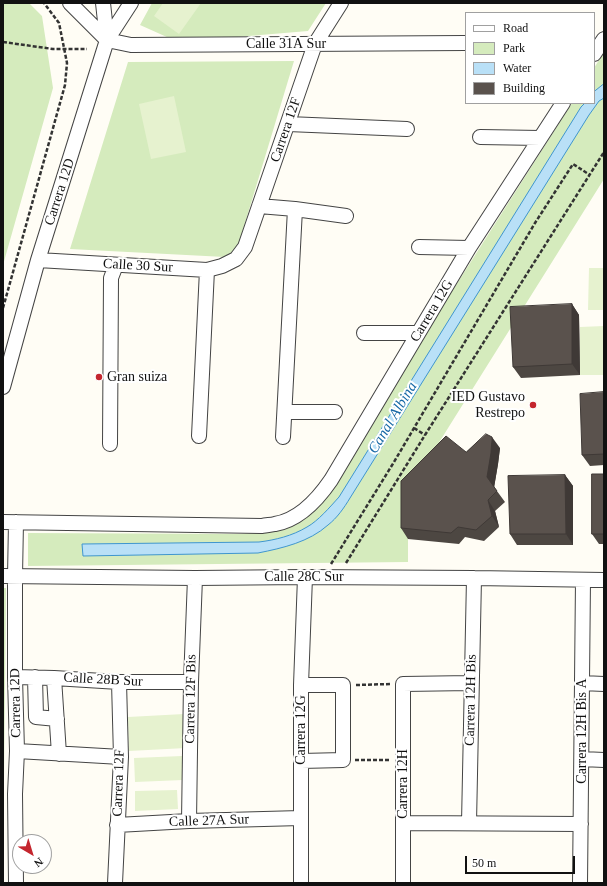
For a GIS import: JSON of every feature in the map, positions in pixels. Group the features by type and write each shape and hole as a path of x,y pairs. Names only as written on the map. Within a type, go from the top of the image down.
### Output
{"street":[{"path":"70,3 107,40"},
{"path":"103,3 107,40"},
{"name":"Carrera 12D","path":"3,387 38,260 107,40 131,3"},
{"name":"Carrera 12F","path":"236,260 246,247 315,44 341,3"},
{"name":"Calle 31A Sur","path":"107,40 131,45 465,43"},
{"path":"595,52 601,41"},
{"name":"Carrera 12G","path":"10,522 262,526 276,524 287,520 310,505 325,488 469,248 562,104"},
{"path":"288,124 407,129"},
{"path":"480,137 540,138"},
{"path":"259,206 346,216"},
{"path":"283,437 295,209"},
{"path":"419,247 469,248"},
{"name":"Calle 30 Sur","path":"38,260 207,270 236,260"},
{"path":"110,444 111,278 116,265"},
{"path":"199,436 207,270"},
{"path":"364,333 418,333"},
{"path":"285,412 335,412"},
{"name":"Carrera 12D","path":"10,522 9,576 15,677 17,751 9,794 16,883"},
{"name":"Calle 28C Sur","path":"9,576 195,578 338,577 604,580"},
{"name":"Carrera 12G","path":"301,883 301,685 306,577"},
{"name":"Carrera 12F Bis","path":"189,821 191,682 195,578"},
{"name":"Carrera 12H Bis","path":"469,823 474,578"},
{"name":"Carrera 12H Bis A","path":"580,883 583,580"},
{"name":"Calle 28B Sur","path":"15,677 119,682 191,682"},
{"path":"35,677 36,717 57,718"},
{"path":"54,678 59,754"},
{"name":"Carrera 12F","path":"115,883 121,757 119,682"},
{"path":"403,684 472,683"},
{"path":"582,683 604,684"},
{"name":"Carrera 12H","path":"402,883 403,684"},
{"path":"301,685 343,685 343,760 302,762"},
{"path":"17,751 121,757"},
{"path":"582,759 604,760"},
{"name":"Calle 27A Sur","path":"117,825 189,821 300,818"},
{"path":"403,823 581,824"}],"path":[{"path":"3,308 65,85 67,63 59,23 44,3"},
{"path":"3,42 64,49 87,49"},
{"path":"338,577 425,435 604,152"},
{"path":"323,577 414,428 535,223 573,164 590,175"},
{"path":"414,428 425,435"},
{"path":"343,685 403,684"},
{"path":"343,760 403,760"}],"green space":[{"path":"3,3 29,3 42,16 53,88 3,265"},
{"path":"152,3 326,3 308,31 178,42 140,25"},
{"path":"163,3 201,3 179,34 154,16"},
{"path":"604,52 604,179 408,492 408,562 28,566 28,533 240,534 268,532 291,525 435,318 571,104 595,104 595,66"},
{"path":"294,61 239,243 234,251 225,257 70,249 128,62"},
{"path":"174,96 186,152 151,159 139,104"},
{"path":"589,268 604,268 604,310 588,310"},
{"path":"604,326 604,375 580,375 580,327"},
{"path":"3,588 6,588 4,781 3,781"},
{"path":"184,714 186,748 129,751 128,717"},
{"path":"182,756 183,780 135,782 134,758"},
{"path":"177,790 178,809 135,811 135,791"},
{"path":"4,806 4,883 3,883"}],"water":[{"name":"Canal Albina","path":"604,84 604,98 599,101 589,115 348,502 331,522 313,536 295,544 258,553 83,556 82,544 259,542 295,533 320,518 339,497 581,107 584,104 595,104 595,91"}],"building":[{"path":"572,304 572,364 513,367 510,307"},
{"path":"604,392 604,454 582,455 580,394"},
{"path":"486,434 492,437 487,477 497,491 488,500 492,516 476,530 458,527 451,533 401,528 401,481 446,436 466,452"},
{"path":"592,474 604,474 604,534 592,534"},
{"path":"565,475 566,534 510,534 508,476"}],"place":[{"name":"Gran suiza","path":"99,377"},
{"name":"IED Gustavo Restrepo","path":"533,405"}]}
